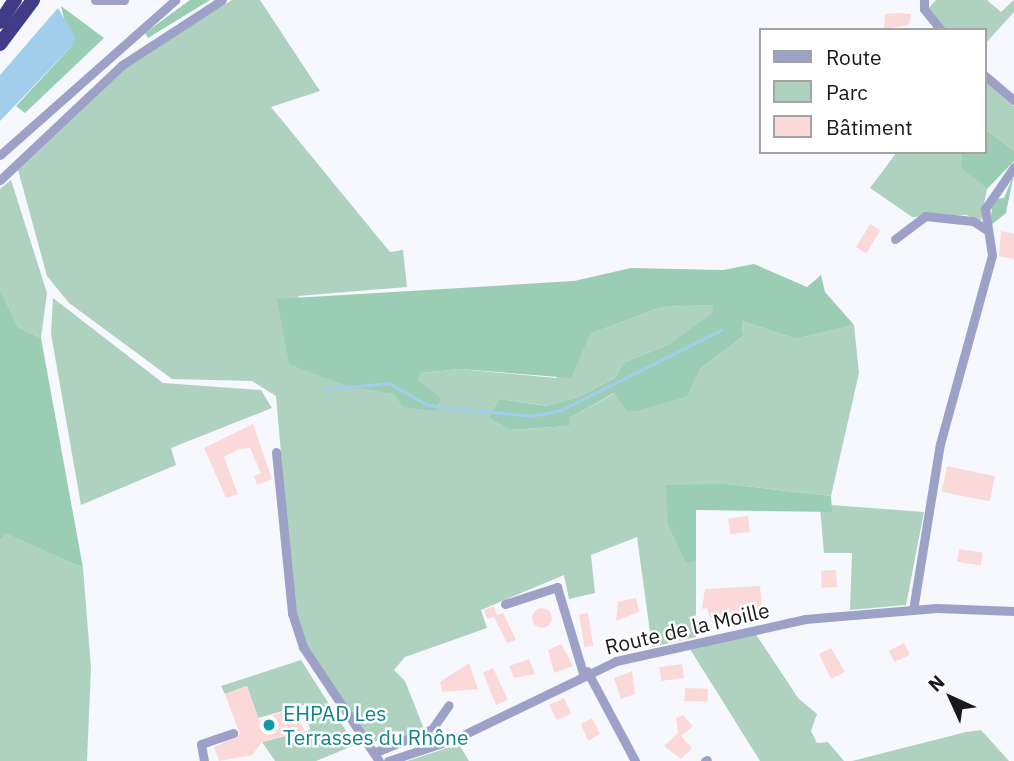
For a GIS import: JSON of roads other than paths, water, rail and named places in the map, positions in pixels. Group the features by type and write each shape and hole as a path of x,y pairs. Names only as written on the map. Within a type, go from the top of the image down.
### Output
{"highway":[{"path":"0,22 15,0"},
{"path":"0,44 33,0"}],"street":[{"path":"95,0 124,0"},
{"path":"1,153 175,0"},
{"path":"0,180 122,65 222,0"},
{"path":"925,0 924,9 939,28"},
{"path":"986,77 1014,100"},
{"path":"913,610 940,444 989,272 985,209 993,190 1014,167"},
{"path":"895,239 925,216 973,221 987,230"},
{"path":"276,452 292,613 303,647 377,757 432,729 449,705"},
{"path":"505,604 557,587 585,672 635,761"},
{"name":"Route de la Moille","path":"387,761 457,738 585,672 791,621 913,610 1014,611"},
{"path":"204,761 201,744 233,733"}],"water":[{"path":"58,8 75,37 71,47 0,121 0,75"}],"waterway":[{"path":"325,389 389,383 428,405 531,416 561,410 721,330"}],"place":[{"name":"EHPAD Les Terrasses du Rhône","path":"269,725"}]}
